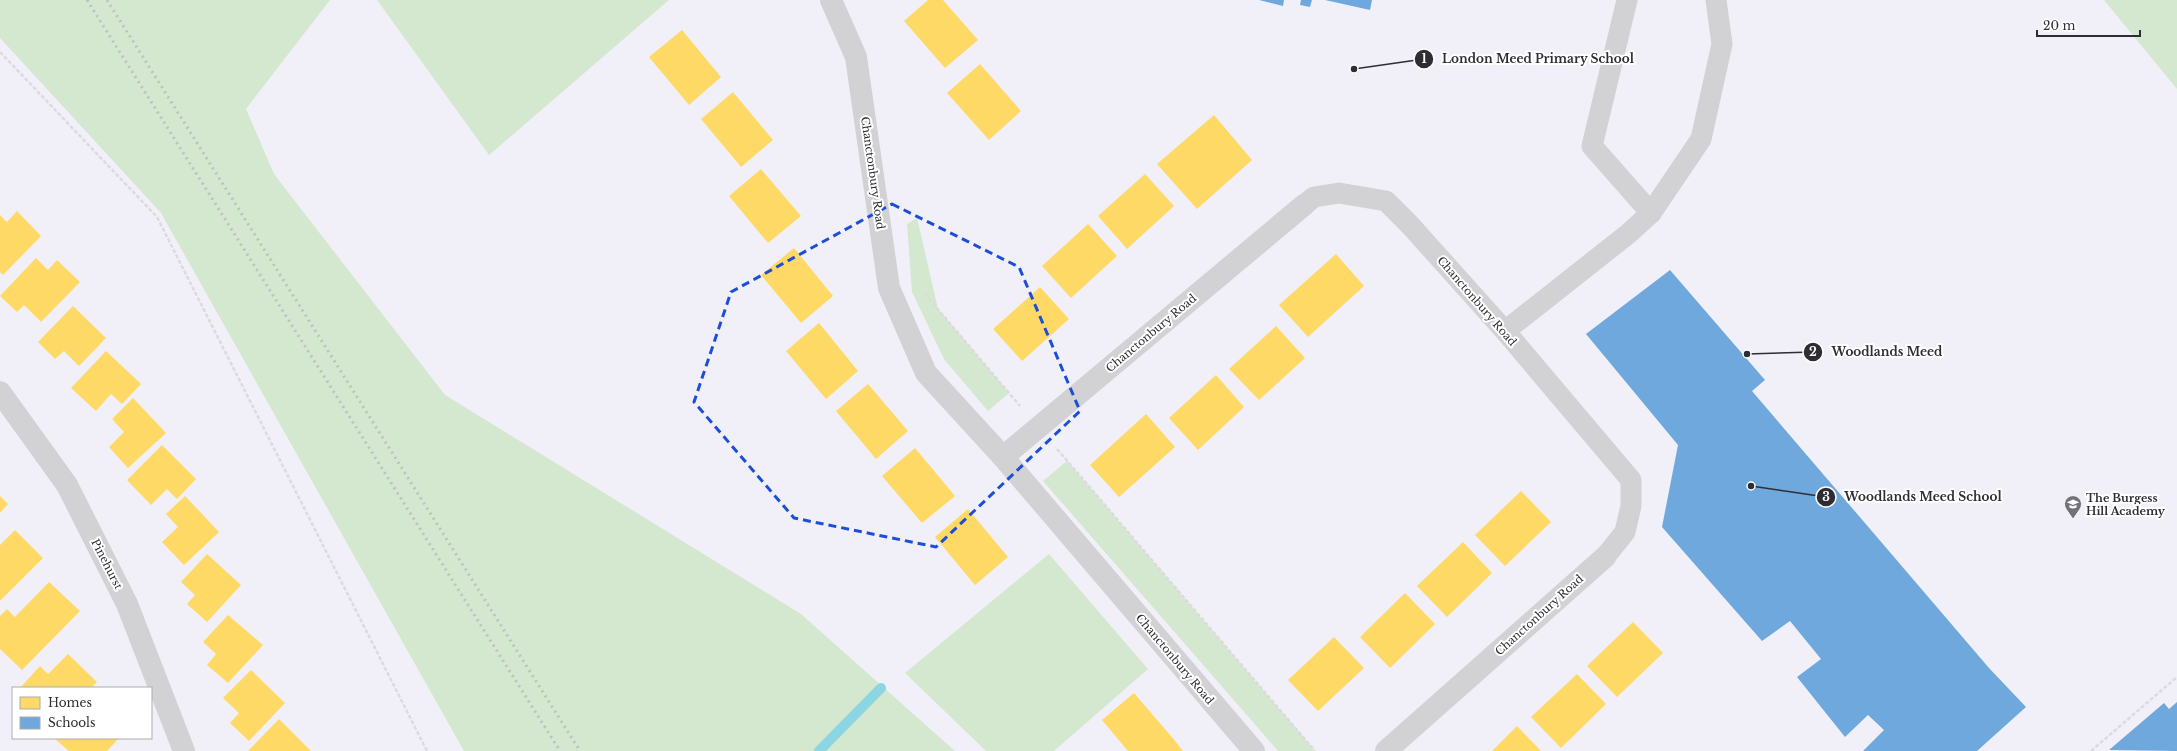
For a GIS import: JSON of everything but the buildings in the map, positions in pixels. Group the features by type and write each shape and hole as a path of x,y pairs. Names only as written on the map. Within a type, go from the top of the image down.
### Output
{"street":[{"name":"Chanctonbury Road","path":"831,0 856,57 889,288 926,373 1003,457 1254,751"},
{"name":"Chanctonbury Road","path":"1003,457 1304,205"},
{"name":"Pinehurst","path":"0,392 67,485 127,604 184,751"},
{"name":"Chanctonbury Road","path":"1386,751 1605,557"}],"lane":[{"path":"1627,0 1592,146 1651,213"},
{"path":"1505,331 1628,234 1651,213 1701,140 1722,44 1716,0"},
{"name":"Chanctonbury Road","path":"1304,205 1314,197 1339,193 1386,201 1410,225 1505,331 1631,480 1631,506 1625,532 1605,557"}],"path":[{"path":"0,52 157,217 427,751"},
{"path":"889,288 913,280 1316,751"},
{"path":"2091,751 2177,677"}],"highlighted area":[{"path":"892,204 1019,267 1080,411 936,547 794,518 694,402 731,292"}],"green space":[{"path":"0,0 330,0 246,109 274,174 445,395 801,614 955,751 464,751 161,213 0,38"},
{"path":"377,0 669,0 489,155"},
{"path":"2104,0 2177,0 2177,89"},
{"path":"917,218 938,309 1009,393 988,411 944,359 912,292 907,224"},
{"path":"1067,461 1315,751 1278,751 1043,481"},
{"path":"1049,554 1148,669 1054,751 986,751 905,673"}],"waterway":[{"path":"819,751 881,688"}],"railway":[{"path":"87,0 560,751"},
{"path":"107,0 580,751"}],"place":[{"name":"London Meed Primary School","path":"1354,69"},
{"name":"Woodlands Meed","path":"1747,354"},
{"name":"Woodlands Meed School","path":"1751,486"},
{"name":"The Burgess Hill Academy","path":"2073,519"}]}
